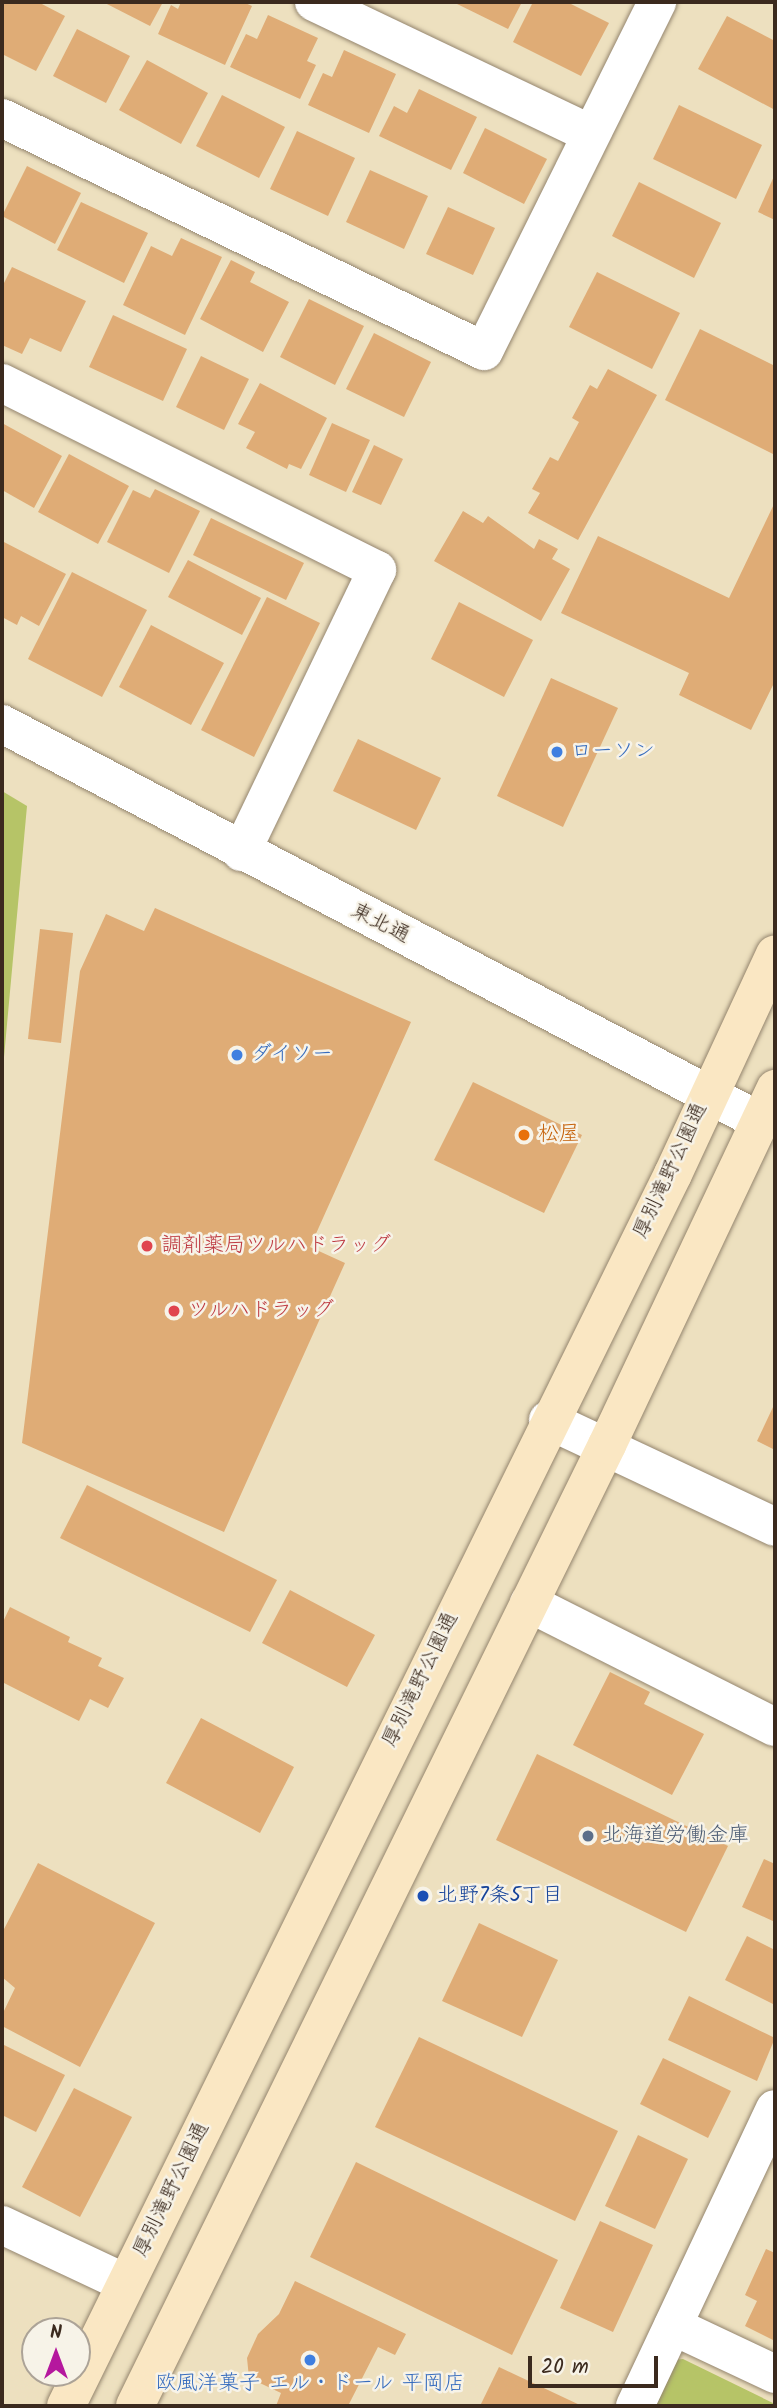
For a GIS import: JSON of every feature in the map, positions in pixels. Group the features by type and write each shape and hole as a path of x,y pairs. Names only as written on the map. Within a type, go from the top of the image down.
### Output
{"main road":[{"name":"厚別滝野公園通","path":"66,2406 548,1420 673,1174 707,1093 775,954"},
{"path":"135,2406 770,1114"}],"street":[{"path":"314,2 589,134"},
{"path":"2,118 484,351 589,134 657,2"},
{"path":"2,383 377,570 241,852"},
{"name":"東北通","path":"2,724 241,852 707,1093 770,1114"},
{"path":"548,1420 607,1445 775,1527"},
{"path":"529,1603 775,1727"},
{"path":"635,2406 775,2110"},
{"path":"2,2225 125,2283"},
{"path":"673,2326 775,2374"}],"green space":[{"path":"2,791 27,806 2,1079"},
{"path":"683,2359 775,2406 647,2406 667,2361"}],"building":[{"path":"2,2 38,2 65,16 36,71 2,54"},
{"path":"103,2 163,2 150,26"},
{"path":"181,2 243,2 252,6 225,65 158,34 171,5 178,9"},
{"path":"453,2 522,2 508,29"},
{"path":"533,2 567,2 609,23 581,76 513,42"},
{"path":"268,15 318,38 307,61 316,65 300,99 230,67 246,34 257,39"},
{"path":"727,16 775,41 775,110 698,69"},
{"path":"77,29 130,56 106,103 53,76"},
{"path":"344,50 396,74 369,133 308,105 323,73 332,77"},
{"path":"147,60 208,93 181,144 119,110"},
{"path":"419,89 477,117 451,170 379,136 394,106 407,113"},
{"path":"222,95 285,127 259,178 196,146"},
{"path":"679,105 762,145 736,199 653,159"},
{"path":"485,128 547,159 524,204 463,173"},
{"path":"297,131 355,158 328,216 270,189"},
{"path":"27,166 81,193 55,244 2,216"},
{"path":"370,170 428,196 404,249 346,222"},
{"path":"775,174 775,220 758,212"},
{"path":"639,182 721,223 694,278 612,236"},
{"path":"81,202 148,233 124,283 57,250"},
{"path":"448,207 495,228 473,275 426,254"},
{"path":"181,238 222,257 185,335 123,305 151,246 172,256"},
{"path":"231,260 255,272 250,282 289,302 263,352 200,319"},
{"path":"12,267 86,301 61,352 30,338 22,354 2,345 2,287"},
{"path":"597,272 680,313 652,369 569,327"},
{"path":"309,299 364,326 335,385 280,357"},
{"path":"113,315 187,349 163,401 89,367"},
{"path":"700,329 775,366 775,455 665,400"},
{"path":"374,333 431,362 404,417 346,389"},
{"path":"201,356 249,379 224,430 176,407"},
{"path":"608,369 657,395 578,540 528,513 540,493 532,489 550,457 558,461 579,422 572,418 590,385 597,389"},
{"path":"260,383 327,418 301,469 289,464 287,469 246,448 255,432 238,424"},
{"path":"2,423 62,456 34,508 2,490"},
{"path":"332,423 370,440 346,492 309,475"},
{"path":"374,445 403,459 381,505 352,492"},
{"path":"69,454 129,486 98,544 38,512"},
{"path":"155,489 200,511 169,573 107,542 133,490 150,498"},
{"path":"775,502 775,681 751,730 679,695 689,673 561,613 598,536 729,598"},
{"path":"463,511 483,523 488,516 534,549 539,539 558,549 552,559 570,569 541,621 434,561"},
{"path":"211,518 304,563 286,600 193,555"},
{"path":"2,541 66,574 39,626 21,616 17,625 2,617"},
{"path":"188,560 261,598 242,635 168,597"},
{"path":"72,572 147,610 102,697 28,659"},
{"path":"267,597 320,623 254,757 201,730"},
{"path":"459,602 533,640 504,697 431,659"},
{"path":"151,625 224,663 191,725 119,687"},
{"name":"ローソン","path":"551,678 618,708 563,827 497,796"},
{"path":"358,739 441,778 416,830 333,791"},
{"path":"155,908 411,1022 310,1247 345,1263 224,1532 22,1443 80,971 106,914 144,931"},
{"path":"40,929 73,933 61,1043 28,1039"},
{"path":"473,1082 582,1135 544,1213 434,1160"},
{"path":"773,1407 775,1408 775,1450 757,1441"},
{"path":"87,1485 277,1580 250,1632 60,1538"},
{"path":"290,1590 375,1635 347,1687 262,1643"},
{"path":"10,1607 70,1637 68,1642 102,1658 98,1666 124,1678 108,1708 90,1699 79,1721 2,1682 2,1624"},
{"path":"610,1672 650,1692 644,1704 704,1734 672,1795 573,1745"},
{"path":"201,1718 294,1767 260,1833 166,1783"},
{"path":"537,1754 728,1846 686,1932 496,1840"},
{"path":"764,1859 775,1864 775,1922 742,1907"},
{"path":"38,1863 155,1923 80,2067 2,2026 2,2015 15,1988 2,1977 2,1933"},
{"path":"479,1923 558,1960 522,2037 442,2001"},
{"path":"747,1936 775,1950 775,2005 725,1980"},
{"path":"689,1996 775,2038 757,2081 668,2040"},
{"path":"419,2037 618,2131 575,2221 375,2127"},
{"path":"2,2044 65,2075 36,2132 2,2115"},
{"path":"663,2058 731,2091 708,2138 640,2104"},
{"path":"74,2088 132,2117 80,2217 22,2187"},
{"path":"638,2135 688,2159 655,2229 605,2206"},
{"path":"356,2162 558,2260 512,2355 310,2257"},
{"path":"600,2221 653,2245 613,2332 560,2308"},
{"path":"766,2249 775,2253 775,2341 745,2326 757,2301 745,2295"},
{"path":"295,2281 406,2334 395,2355 378,2347 348,2406 276,2406 281,2393 249,2378 247,2358 258,2334 279,2314"},
{"path":"499,2367 582,2406 480,2406"}],"place":[{"name":"ローソン","path":"557,752"},
{"name":"ダイソー","path":"237,1055"},
{"name":"松屋","path":"524,1135"},
{"name":"調剤薬局ツルハドラッグ","path":"147,1246"},
{"name":"ツルハドラッグ","path":"174,1311"},
{"name":"北海道労働金庫","path":"588,1836"},
{"name":"北野7条5丁目","path":"423,1896"},
{"name":"欧風洋菓子 エル・ドール 平岡店","path":"310,2360"}]}
